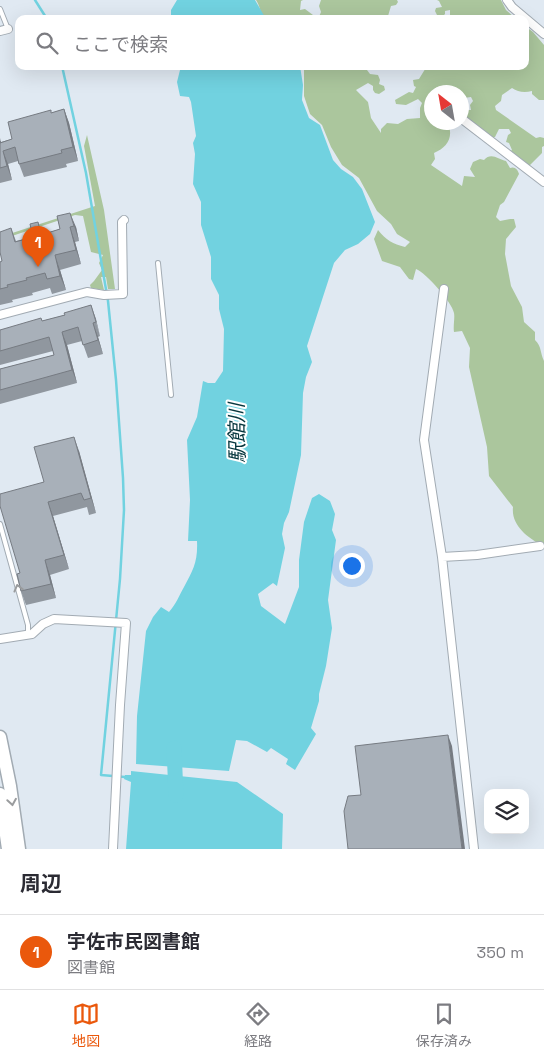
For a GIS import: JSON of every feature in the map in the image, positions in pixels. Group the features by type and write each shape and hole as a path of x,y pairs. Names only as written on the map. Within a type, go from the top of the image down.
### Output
{"main road":[{"path":"0,737 10,786 19,849"},
{"path":"0,794 8,849"}],"street":[{"path":"507,0 522,15"},
{"path":"529,21 544,34"},
{"path":"469,124 544,182"},
{"path":"0,315 87,292 104,295 123,294 122,222 124,220"},
{"path":"444,289 424,440 442,557 474,849"},
{"path":"442,557 477,555 540,546"},
{"path":"0,639 28,636 46,622 54,619 126,623 113,849"}],"lane":[{"path":"0,9 4,30"},
{"path":"158,263 171,395"},
{"path":"0,524 28,625 28,636"}],"green space":[{"path":"256,0 303,0 301,1 300,10 305,9 313,15 262,15"},
{"path":"321,0 397,0 398,2 396,5 391,6 388,15 320,15 321,12 319,6"},
{"path":"437,0 501,0 506,10 512,15 450,15 450,10 445,11 444,15 437,15 436,8 442,7"},
{"path":"529,29 544,45 544,100 539,100 532,94 532,91 521,92 512,88 502,95 501,101 495,106 496,110 536,138 544,138 542,153 529,166 508,153 512,150 509,143 506,142 508,135 511,133 509,129 499,129 495,137 491,138 469,123 469,110 471,110 470,105 473,101 471,97 469,97 469,85 424,85 424,130 450,130 448,143 434,153 435,159 431,165 462,186 464,176 475,177 470,169 473,162 480,159 484,160 489,156 506,161 510,168 516,169 519,174 504,202 500,205 496,217 500,221 514,219 516,227 506,239 505,254 511,286 522,307 524,322 535,332 535,340 539,345 544,361 544,545 541,545 525,534 517,525 513,507 489,476 487,447 469,367 470,348 462,331 454,332 454,315 449,302 426,276 416,269 413,280 409,279 400,267 382,261 374,239 378,230 387,239 405,247 410,242 397,234 391,224 377,211 359,178 342,165 331,147 322,125 310,114 304,96 304,70 367,70 370,74 378,75 379,84 384,86 385,90 379,94 375,93 373,86 368,83 356,90 368,102 371,118 381,133 381,129 387,123 398,124 407,119 420,118 422,103 418,99 406,105 396,104 395,100 409,92 413,93 416,87 413,80 419,79 425,70 529,70"},
{"path":"87,135 104,210 115,289 108,289 106,277 101,277 104,290 91,288 90,285 102,270 99,263 103,255 91,252 83,216 75,215 0,240 0,237 95,206 84,146"}],"water":[{"path":"177,0 255,0 264,15 171,15 171,10"},
{"path":"180,70 301,70 303,85 302,100 309,118 320,125 333,160 341,169 353,177 362,189 375,222 370,234 358,244 345,250 334,263 307,346 312,362 306,377 303,393 301,455 289,512 282,534 285,548 277,586 273,583 258,594 261,606 285,624 299,587 299,560 304,522 312,498 319,494 330,501 335,514 332,530 336,540 328,600 332,628 319,701 311,728 316,734 295,770 286,764 288,759 271,748 267,752 247,741 236,740 229,771 136,764 137,716 146,631 161,607 169,612 174,606 192,571 197,555 197,541 188,541 190,500 187,440 197,417 203,381 215,383 223,371 224,329 219,309 219,295 211,279 211,257 201,225 201,202 193,184 195,154 193,143 196,136 191,102 189,97 180,96 177,82"},
{"path":"131,771 237,782 283,814 282,849 126,849 131,782 124,779 125,775 131,775"}],"building":[{"path":"64,109 73,147 61,150 62,153 19,164 15,147 3,151 7,166 0,168 0,143 12,139 8,122 51,110 51,113"},
{"path":"70,213 74,226 70,227 76,250 55,255 60,276 47,279 45,273 26,278 27,280 7,285 8,287 0,289 0,262 2,261 0,232 11,228 15,242 33,237 30,224 38,222 41,235 60,229 57,216"},
{"path":"91,305 96,322 93,323 98,340 83,345 78,327 62,332 72,370 0,390 0,369 54,355 49,337 0,351 0,330 41,318 42,321 65,315 64,313"},
{"path":"74,437 91,498 84,500 81,493 48,502 64,555 45,560 51,584 21,591 17,574 20,573 0,506 0,494 44,482 34,447"},
{"path":"448,735 462,849 348,849 344,811 348,796 361,795 355,746"}],"waterway":[{"path":"35,0 44,15"},
{"path":"63,70 86,173 108,301 116,380 124,510 120,579 101,775 125,777"},
{"name":"駅館川","path":"174,748 176,795"}],"place":[{"name":"宇佐市民図書館","path":"38,267"}]}
